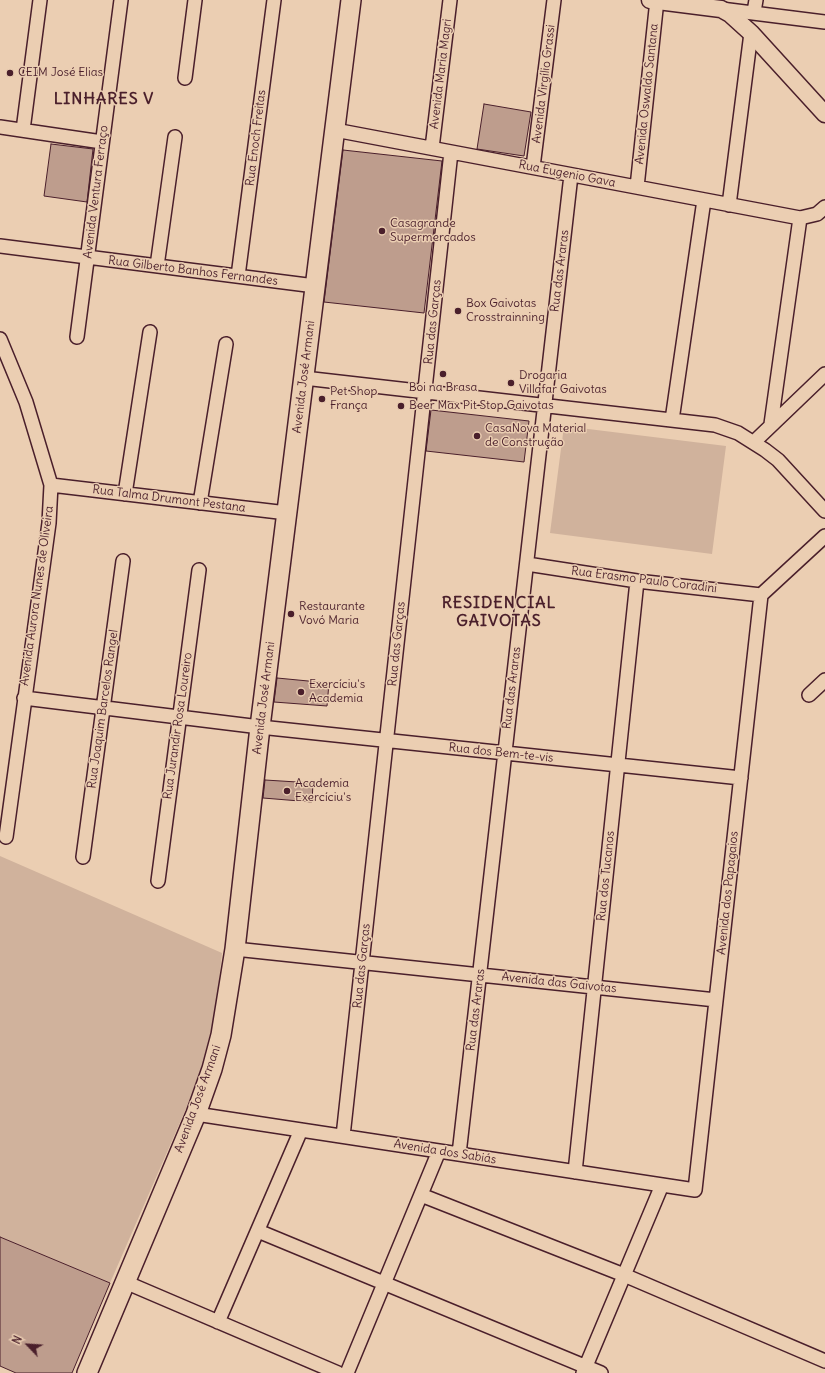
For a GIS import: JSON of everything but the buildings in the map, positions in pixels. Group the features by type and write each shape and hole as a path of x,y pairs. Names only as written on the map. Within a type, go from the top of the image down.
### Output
{"main road":[{"name":"Avenida José Armani","path":"87,1373 196,1114 212,1069 221,1036 235,949 260,727 351,0"}],"street":[{"path":"23,130 40,0"},
{"name":"Avenida Ventura Ferraço","path":"77,337 121,0"},
{"path":"185,78 195,0"},
{"name":"Rua Enoch Freitas","path":"238,276 274,0"},
{"name":"Avenida Maria Magri","path":"432,148 450,0"},
{"name":"Avenida Virgílio Grassi","path":"533,168 554,0"},
{"path":"655,0 721,9 758,9 825,22"},
{"name":"Avenida Oswaldo Santana","path":"637,187 655,0"},
{"path":"721,9 738,21 752,35 825,114"},
{"path":"729,205 752,35 752,20 758,9"},
{"path":"0,127 102,142"},
{"name":"Rua Eugenio Gava","path":"335,130 800,218"},
{"path":"158,266 175,137"},
{"name":"Rua das Garças","path":"343,1136 451,152"},
{"name":"Rua das Araras","path":"459,1154 571,175"},
{"path":"672,420 704,200"},
{"path":"771,424 800,218 817,214 825,207"},
{"name":"Rua Gilberto Banhos Fernandes","path":"0,246 315,286"},
{"path":"125,494 150,332"},
{"name":"Avenida Aurora Nunes de Oliveira","path":"0,339 26,402 51,486 49,524 6,837"},
{"path":"200,503 226,344"},
{"path":"754,442 771,424 825,374"},
{"path":"304,378 715,425 738,433 754,442 778,460 825,511"},
{"name":"Rua Talma Drumont Pestana","path":"51,486 287,513"},
{"path":"761,595 825,536"},
{"name":"Rua Joaquim Barcelos Rangel","path":"83,857 123,561"},
{"name":"Rua Erasmo Paulo Coradini","path":"527,564 638,581 761,595"},
{"name":"Rua Jurandir Rosa Loureiro","path":"158,881 200,570"},
{"name":"Rua dos Tucanos","path":"575,1172 638,581"},
{"name":"Avenida dos Papagaios","path":"695,1190 761,595"},
{"path":"809,695 825,680"},
{"name":"Rua dos Bem-te-vis","path":"24,698 260,727 741,778"},
{"name":"Avenida das Gaivotas","path":"235,949 716,1000"},
{"name":"Avenida dos Sabiás","path":"196,1114 695,1190"},
{"path":"218,1322 301,1130"},
{"path":"347,1373 439,1151"},
{"path":"584,1370 662,1185"},
{"path":"421,1194 624,1275 825,1361"},
{"path":"258,1231 384,1282 584,1370 601,1373"},
{"path":"125,1282 338,1373"}],"shaded area":[{"path":"564,426 726,446 712,554 550,533"},
{"path":"0,856 222,953 216,1009 203,1063 185,1111 110,1283 0,1237"}],"place":[{"name":"CEIM José Elias","path":"10,73"},
{"name":"Casagrande Supermercados","path":"382,231"},
{"name":"Box Gaivotas Crosstrainning","path":"458,311"},
{"name":"Boi na Brasa","path":"443,374"},
{"name":"Drogaria Villafar Gaivotas","path":"511,383"},
{"name":"Pet Shop França","path":"322,399"},
{"name":"Beer Max Pit Stop Gaivotas","path":"401,406"},
{"name":"CasaNova Material de Construção","path":"477,436"},
{"name":"Restaurante Vovó Maria","path":"291,614"},
{"name":"Exercíciu's Academia","path":"301,692"},
{"name":"Academia Exercíciu's","path":"287,791"}],"district":[{"name":"LINHARES V","path":"104,99"},
{"name":"RESIDENCIAL GAIVOTAS","path":"499,612"}]}
